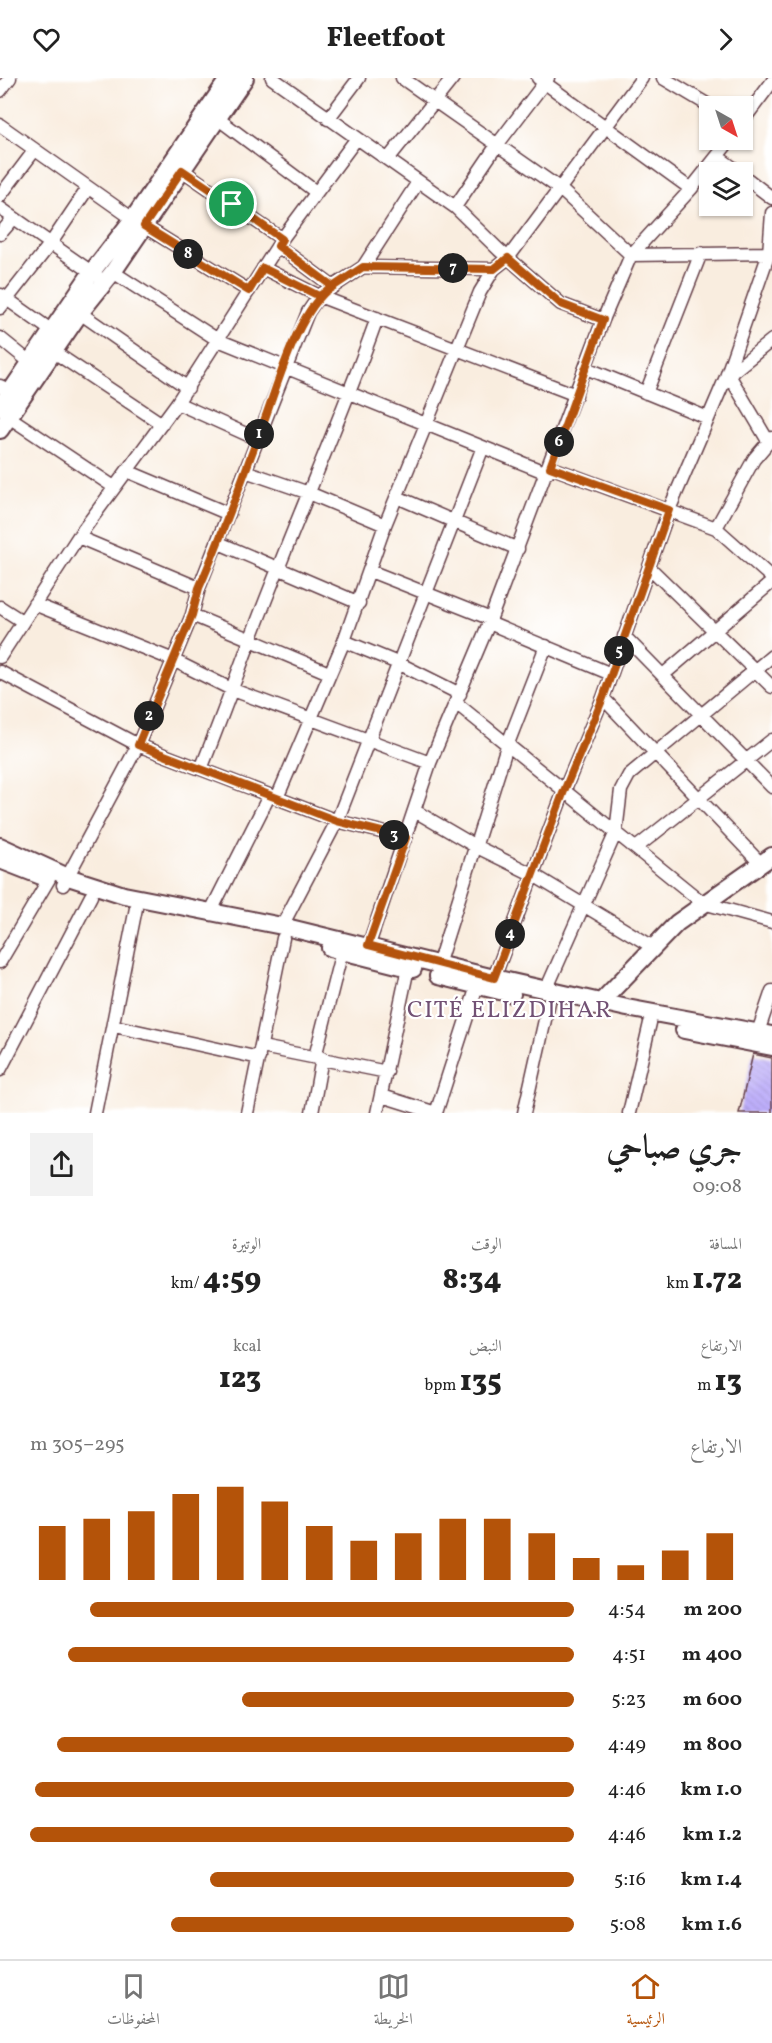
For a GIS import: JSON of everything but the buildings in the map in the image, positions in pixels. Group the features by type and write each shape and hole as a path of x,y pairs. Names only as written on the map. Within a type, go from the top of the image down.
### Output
{"main road":[{"path":"3,418 54,352 80,313 229,78"},
{"path":"138,222 182,170 245,78"},
{"path":"3,418 5,389 31,363 52,331 103,275"},
{"path":"0,846 91,896 136,908 283,932 342,951 366,951 408,968 477,986 547,996 628,1013 765,1033"},
{"path":"0,860 60,880 366,951 494,978 547,996"},
{"path":"597,1006 668,931 703,903 767,860"},
{"path":"628,1013 628,987 634,968"},
{"path":"628,1013 650,1023 772,1047"}],"street":[{"path":"0,91 10,78"},
{"path":"272,78 455,207 508,258 561,304 603,320"},
{"path":"328,118 359,78"},
{"path":"402,78 559,188 631,255 771,253"},
{"path":"388,159 453,78"},
{"path":"210,913 273,797 311,720 359,603 385,525 480,292 494,269 508,258 642,78"},
{"path":"663,78 699,99"},
{"path":"455,207 544,80 604,127 691,189"},
{"path":"753,109 772,82"},
{"path":"761,99 772,107"},
{"path":"217,118 316,192"},
{"path":"0,125 138,222 249,291"},
{"path":"0,657 78,537 188,388 280,242 357,138"},
{"path":"366,951 430,763 490,621 603,320 631,255 723,150"},
{"path":"0,196 34,151"},
{"path":"718,157 725,162"},
{"path":"182,170 280,242 332,286"},
{"path":"0,962 60,880 138,745 171,659 192,615 199,588 219,543 285,366 308,312 319,296 363,267 418,182"},
{"path":"753,183 772,198"},
{"path":"52,331 2,300 51,243 88,188"},
{"path":"0,208 13,219 103,275 218,340 483,447 716,528 772,580 663,675"},
{"path":"494,978 564,791 603,698 669,510 727,376 771,253 772,213"},
{"path":"0,234 13,219"},
{"path":"646,393 701,253"},
{"path":"363,267 494,269"},
{"path":"263,268 319,296 576,395"},
{"path":"80,313 188,388"},
{"path":"201,769 278,567 351,392 376,318"},
{"path":"0,338 31,363"},
{"path":"727,376 772,340"},
{"path":"54,352 162,424"},
{"path":"586,368 708,418"},
{"path":"716,528 754,459 770,440 727,376"},
{"path":"177,404 257,439"},
{"path":"3,418 114,487"},
{"path":"247,1113 261,1052 283,932 337,821 483,447"},
{"path":"128,471 229,514"},
{"path":"245,471 309,493 385,525"},
{"path":"397,497 518,549"},
{"path":"78,537 199,588"},
{"path":"219,543 359,603"},
{"path":"650,567 772,687"},
{"path":"370,572 611,674"},
{"path":"34,604 171,659 233,690 430,763"},
{"path":"0,607 22,621"},
{"path":"192,615 329,673"},
{"path":"624,636 772,787"},
{"path":"344,641 400,664 458,698 507,746 703,903 719,910 772,922"},
{"path":"438,965 507,746 546,646"},
{"path":"524,1113 547,996 616,832 622,786 629,775 656,751 772,656"},
{"path":"0,672 138,745 337,821 406,838"},
{"path":"603,698 656,751 697,798 767,860"},
{"path":"636,848 772,741"},
{"path":"415,811 475,846 532,874 653,948"},
{"path":"0,1070 91,896"},
{"path":"95,1113 136,908"},
{"path":"312,1113 319,1057 342,951"},
{"path":"377,1113 408,968"},
{"path":"382,1096 436,1113 477,986"},
{"path":"765,1033 772,991"},
{"path":"629,1113 650,1023"},
{"path":"114,1026 261,1052 319,1057 387,1072"}],"district":[{"name":"CITÉ ELIZDIHAR","path":"510,1009"}],"route":[{"path":"232,204 182,170 144,226 249,291 263,268 319,296 363,267 494,269 508,258 561,304 603,320 550,467 669,510 603,698 564,791 494,978 368,945 406,838 337,821 138,745 171,659 192,615 199,588 219,543 285,366 308,312 319,296 332,286 278,246 282,239 232,204"}]}
